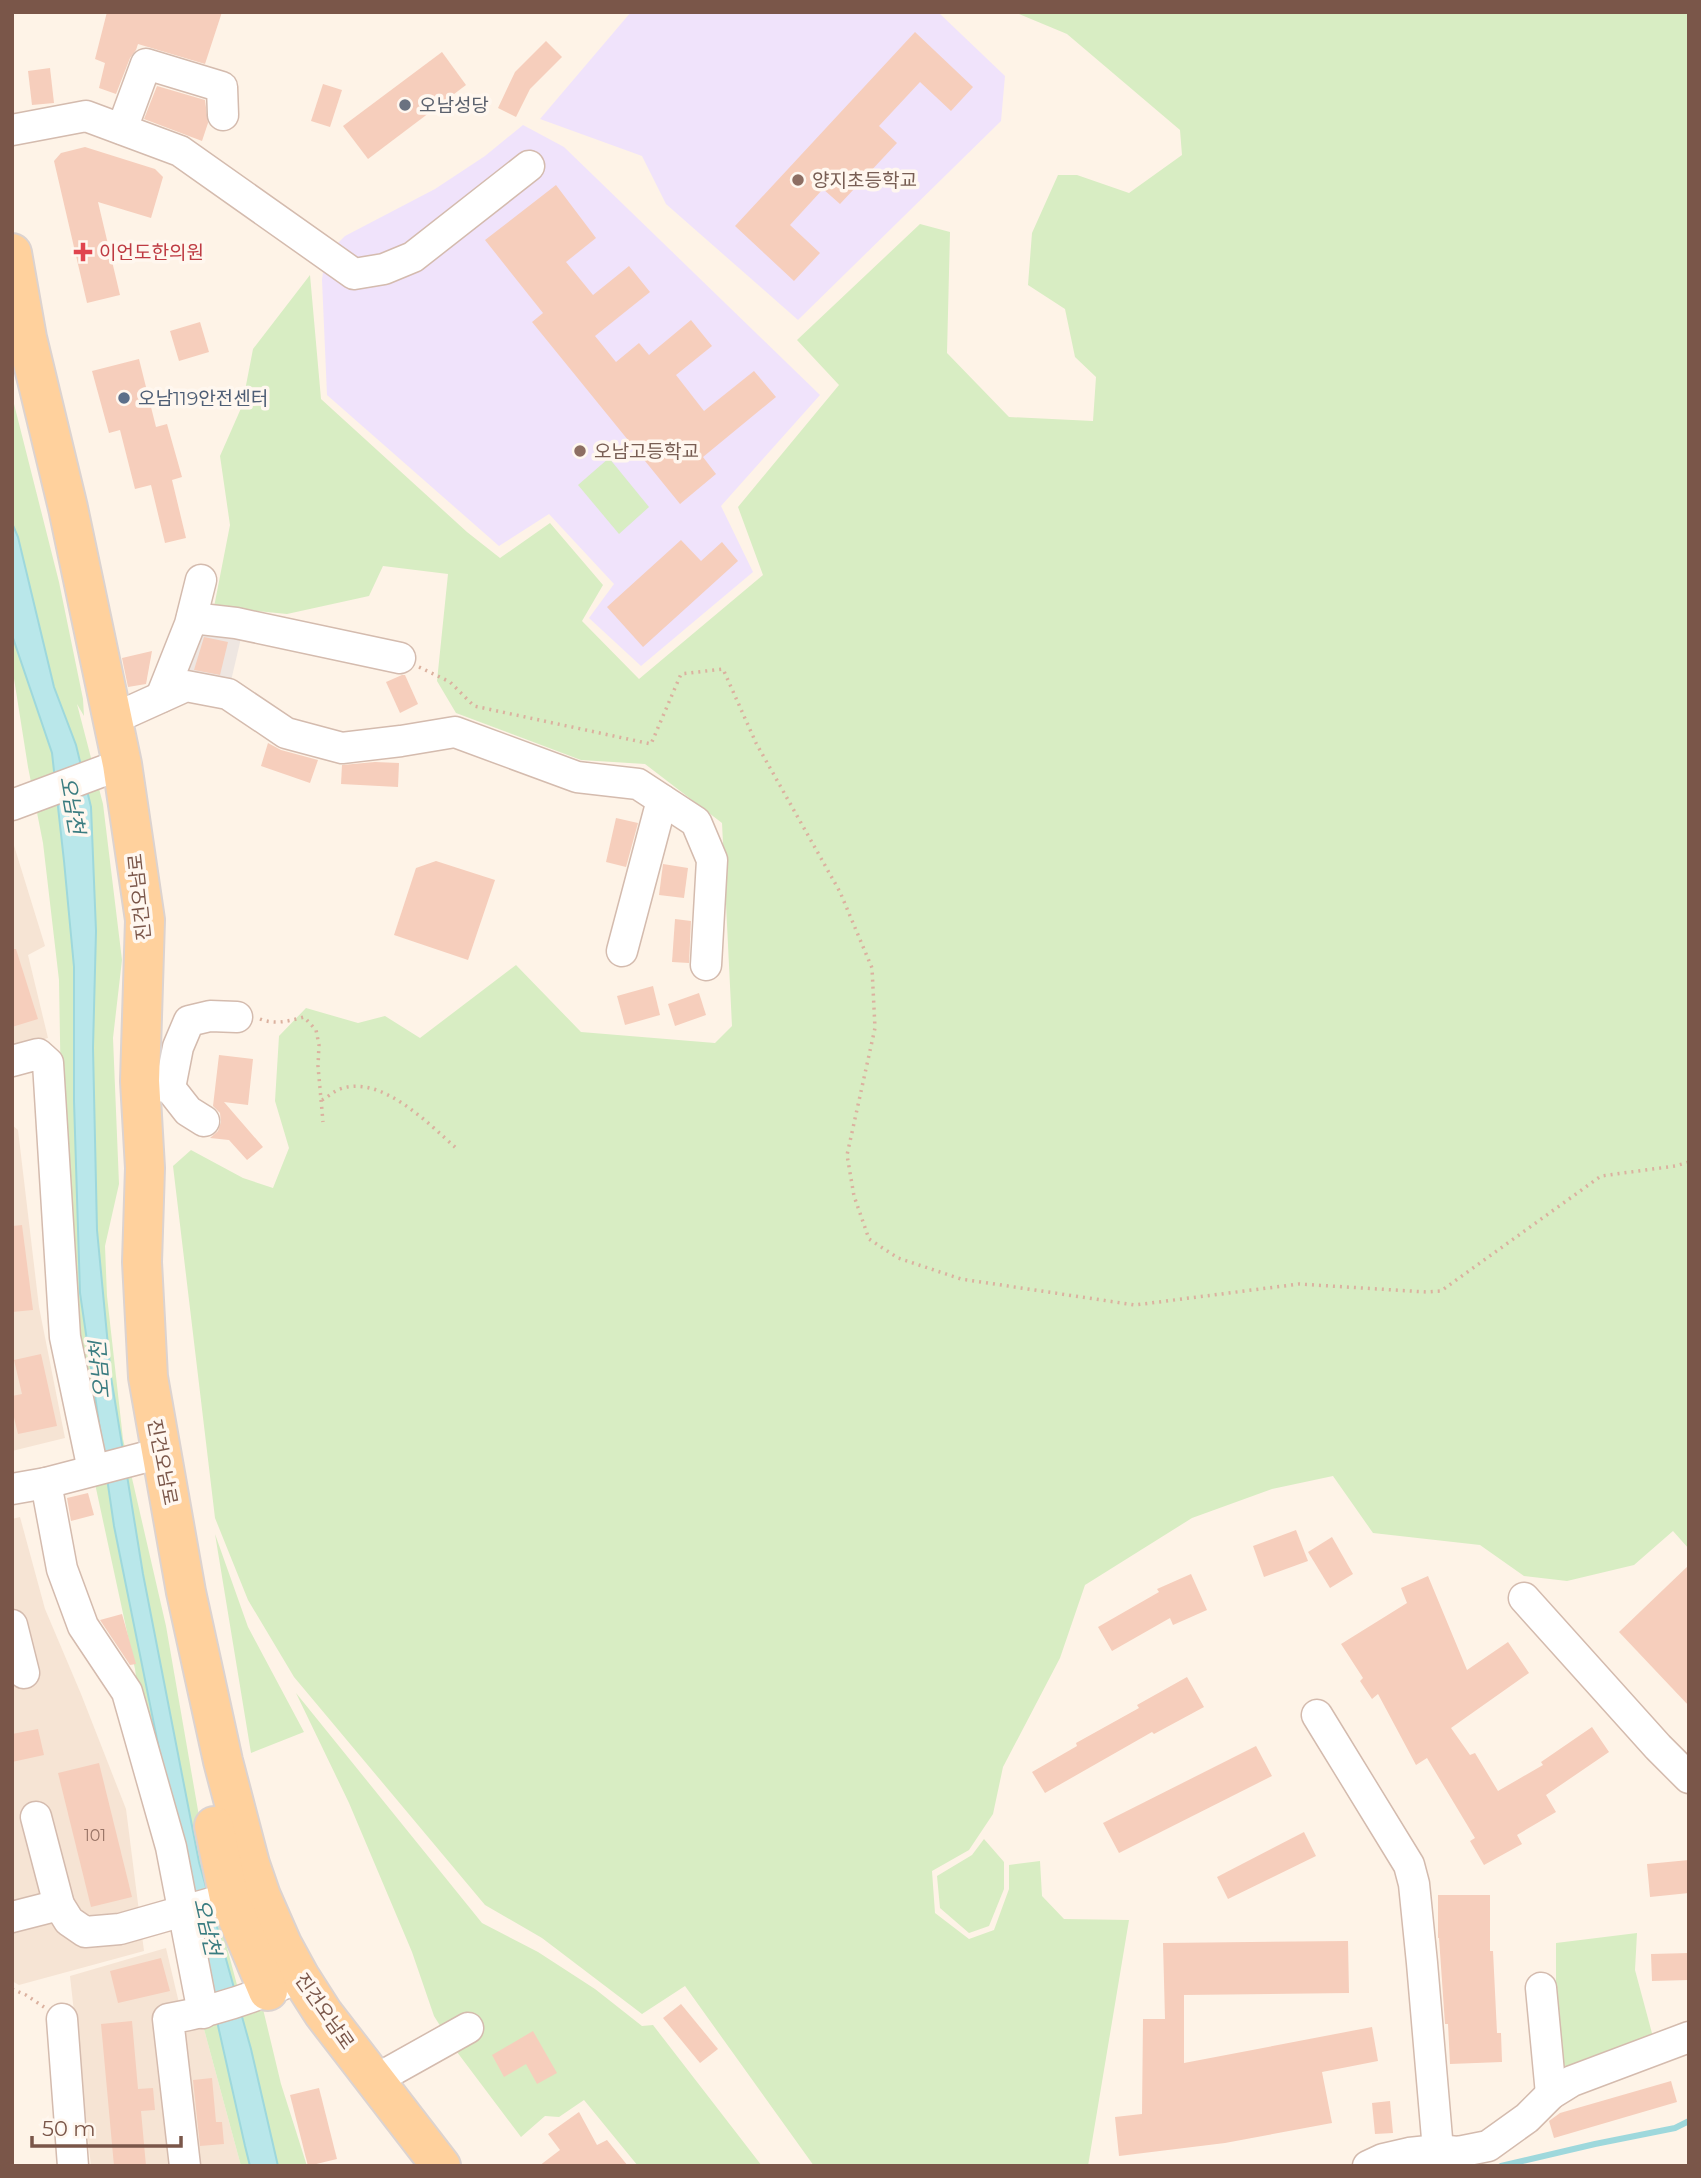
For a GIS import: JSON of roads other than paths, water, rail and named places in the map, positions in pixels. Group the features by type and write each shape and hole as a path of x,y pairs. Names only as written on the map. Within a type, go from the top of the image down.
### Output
{"main road":[{"name":"진건오남로","path":"12,253 27,338 68,508 113,719 111,769 145,920 155,1085 145,1168 142,1262 153,1455 223,1761 250,1864 282,1944 276,1988"},
{"name":"진건오남로","path":"186,1592 190,1664 202,1762 228,1899 276,1988 323,2013 441,2166"}],"street":[{"path":"122,129 146,64 222,87 223,115"},
{"path":"12,130 86,116 180,151 354,274 384,269 413,257 529,166"},
{"path":"162,697 192,618 201,580"},
{"path":"192,618 236,623 400,658"},
{"path":"113,719 186,686 228,694 286,733 342,748 455,732 577,778 638,784 696,822 712,860 706,965"},
{"path":"12,805 111,769"},
{"path":"622,951 662,800"},
{"path":"204,1121 155,1085 178,1047 189,1021 210,1016 237,1017"},
{"path":"12,1061 38,1054 48,1063 65,1337 98,1469"},
{"path":"153,1455 98,1469 23,1480 62,1569 83,1626 127,1692 171,1847 203,2013"},
{"path":"1524,1598 1689,1778"},
{"path":"12,1625 24,1673"},
{"path":"1317,1715 1409,1865 1414,1884 1438,2150"},
{"path":"36,1817 59,1905 69,1921 85,1933 120,1929 228,1899"},
{"path":"12,1917 59,1905"},
{"path":"185,2166 168,2019 203,2013 276,1988"},
{"path":"1541,1988 1550,2094"},
{"path":"62,2020 73,2166"},
{"path":"375,2080 468,2028"},
{"path":"1368,2166 1409,2152 1458,2152 1488,2146 1527,2118 1550,2094 1572,2081 1689,2037"}],"water":[{"name":"오남천","path":"12,523 18,537 54,687 76,745 91,807 96,931 93,1048 97,1230 111,1377 143,1574 199,1862 251,2049 278,2166 250,2166 186,1883 114,1526 80,1293 74,1101 74,967 64,861 52,753 12,635"}],"waterway":[{"path":"1501,2166 1675,2128 1689,2121"}],"place":[{"name":"오남성당","path":"405,105"},
{"name":"양지초등학교","path":"798,180"},
{"name":"이언도한의원","path":"83,252"},
{"name":"오남119안전센터","path":"124,398"},
{"name":"오남고등학교","path":"580,451"}]}
